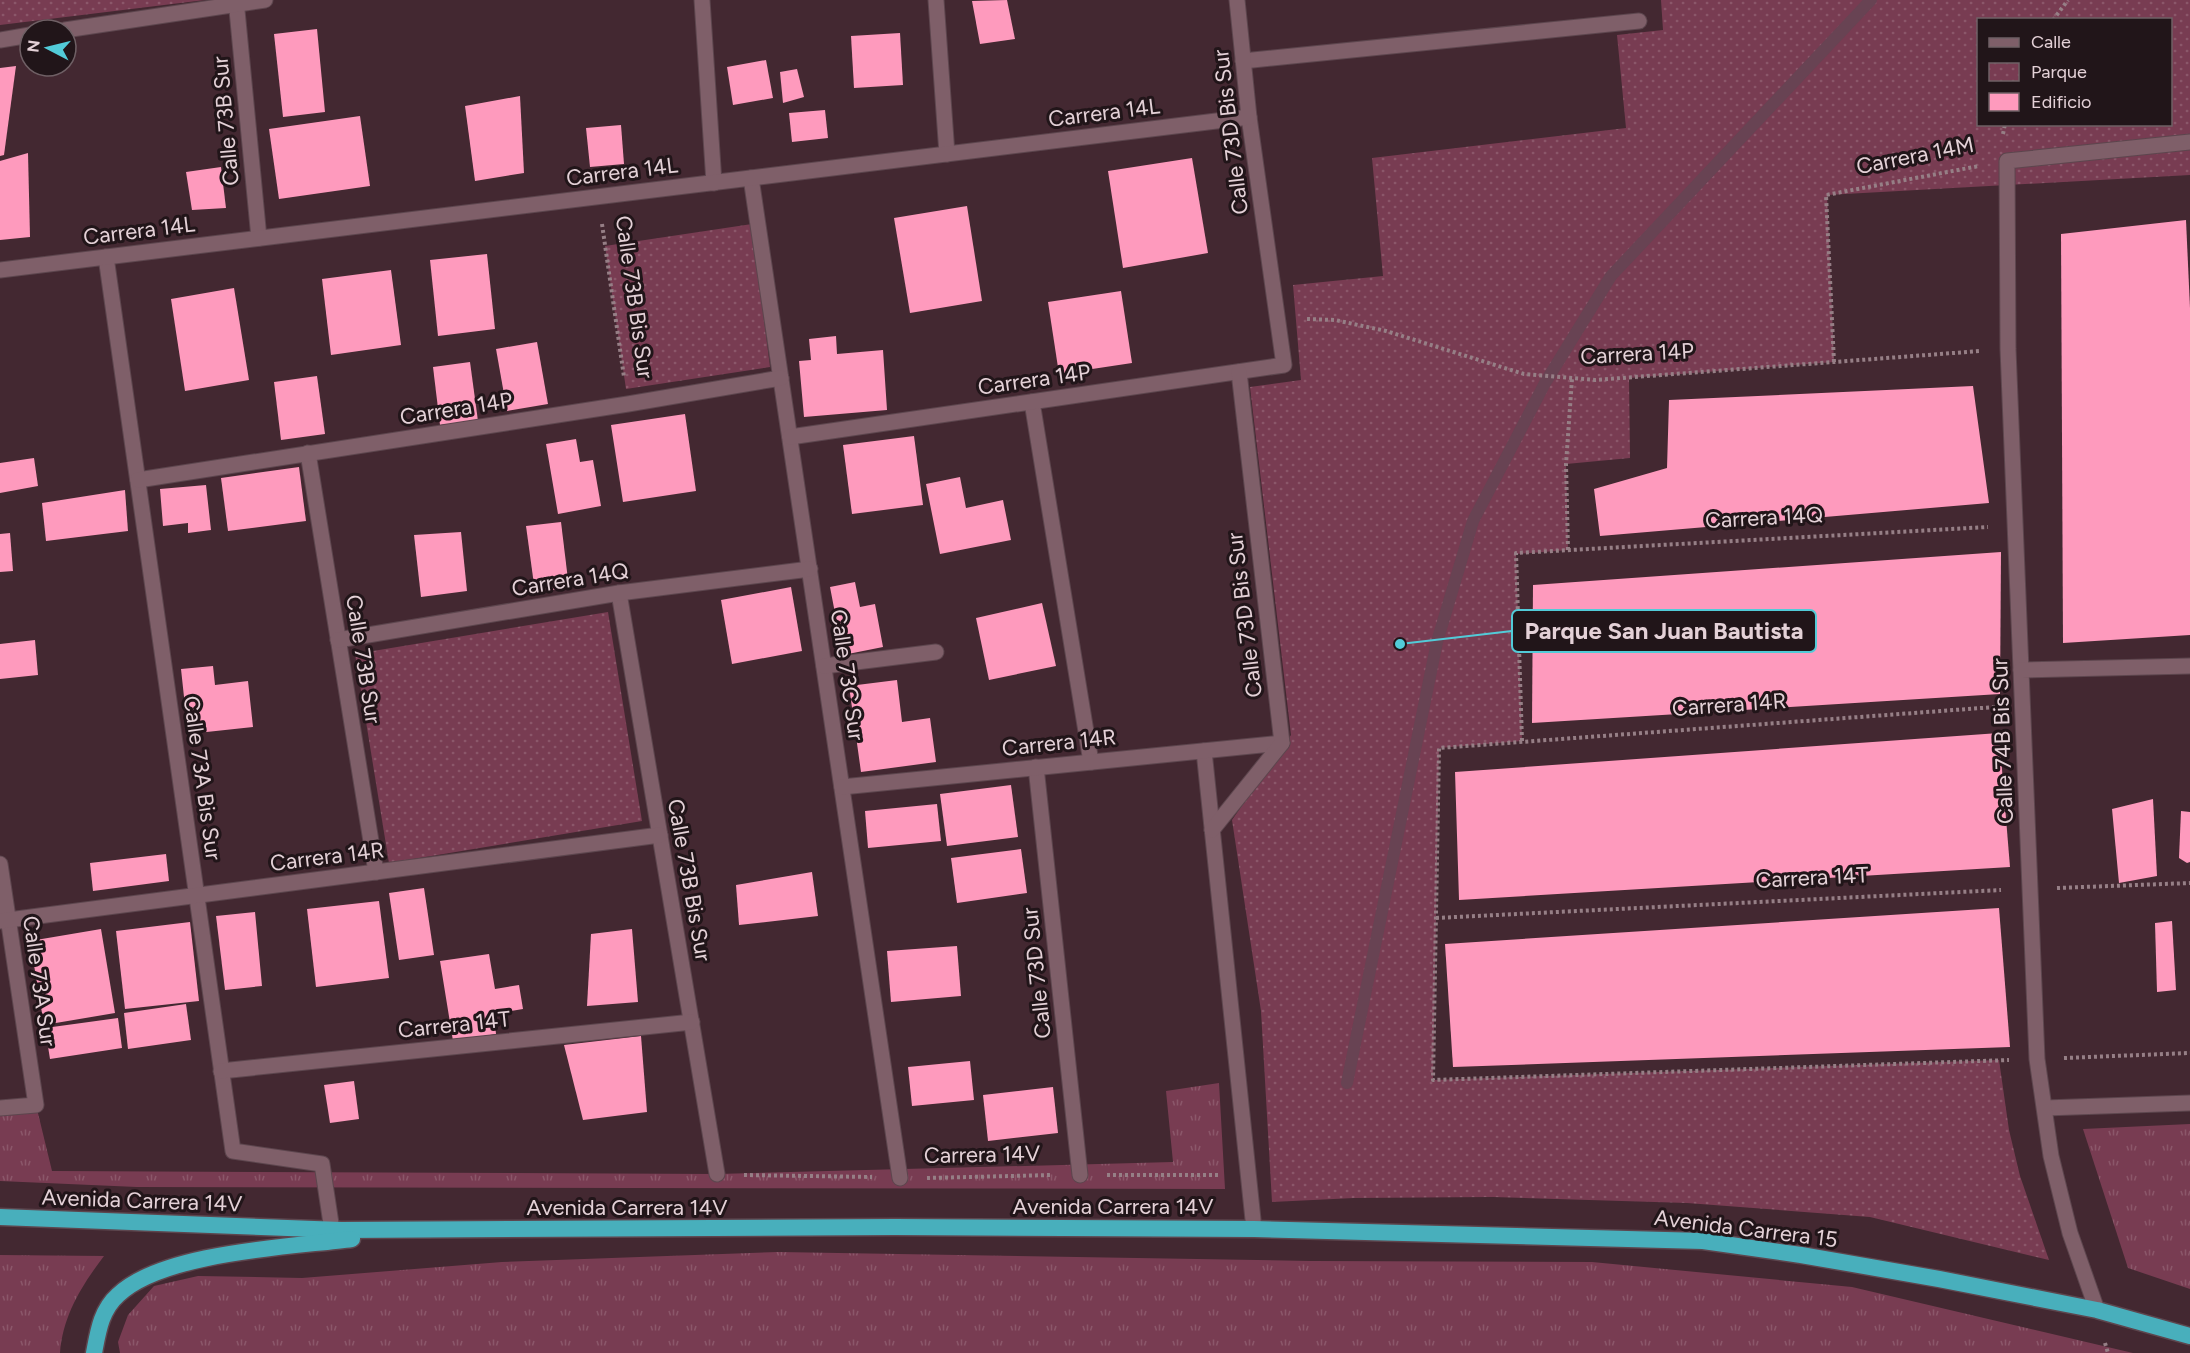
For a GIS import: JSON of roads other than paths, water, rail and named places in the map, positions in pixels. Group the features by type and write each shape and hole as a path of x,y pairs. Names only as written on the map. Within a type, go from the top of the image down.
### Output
{"highway":[{"name":"Avenida Carrera 14V","path":"0,1217 332,1230 895,1227 1254,1229"},
{"name":"Avenida Carrera 15","path":"1254,1229 1702,1241 1801,1255 2097,1310 2190,1336"},
{"path":"94,1353 100,1321 117,1295 140,1278 188,1263 242,1253 422,1230"}],"street":[{"path":"78,28 236,2 265,0"},
{"path":"702,0 714,183"},
{"path":"936,0 947,154"},
{"name":"Calle 73D Bis Sur","path":"1237,0 1249,117 1276,322 1284,365"},
{"name":"Calle 73B Sur","path":"236,2 259,238"},
{"path":"1243,61 1639,21"},
{"path":"0,40 18,37"},
{"name":"Carrera 14L","path":"0,270 1249,117"},
{"name":"Carrera 14M","path":"2007,161 2190,142"},
{"name":"Calle 74B Bis Sur","path":"2007,161 2008,349 2037,1059 2051,1156 2070,1233 2097,1310"},
{"name":"Calle 73C Sur","path":"751,178 900,1178"},
{"name":"Calle 73A Bis Sur","path":"106,256 233,1151 322,1164 332,1230"},
{"name":"Carrera 14P","path":"790,437 1284,365"},
{"name":"Calle 73D Bis Sur","path":"1239,372 1282,743"},
{"name":"Carrera 14P","path":"138,480 781,378"},
{"path":"1032,402 1091,762"},
{"name":"Calle 73B Sur","path":"308,453 376,872"},
{"name":"Carrera 14Q","path":"338,640 619,593 810,568"},
{"name":"Calle 73B Bis Sur","path":"619,593 717,1174"},
{"path":"824,666 936,652"},
{"path":"2021,670 2190,666"},
{"path":"1212,830 1282,743"},
{"name":"Carrera 14R","path":"842,787 1282,743"},
{"path":"1204,751 1254,1229"},
{"name":"Calle 73D Sur","path":"1036,767 1080,1175"},
{"name":"Carrera 14R","path":"4,921 660,835"},
{"name":"Calle 73A Sur","path":"0,864 4,921 36,1105 0,1108"},
{"name":"Carrera 14T","path":"221,1071 692,1022"},
{"path":"2044,1107 2190,1103"}],"waterway":[{"path":"1347,1083 1437,642 1473,521 1545,383 1611,276 1871,0"}],"place":[{"name":"Parque San Juan Bautista","path":"1400,644"}]}
